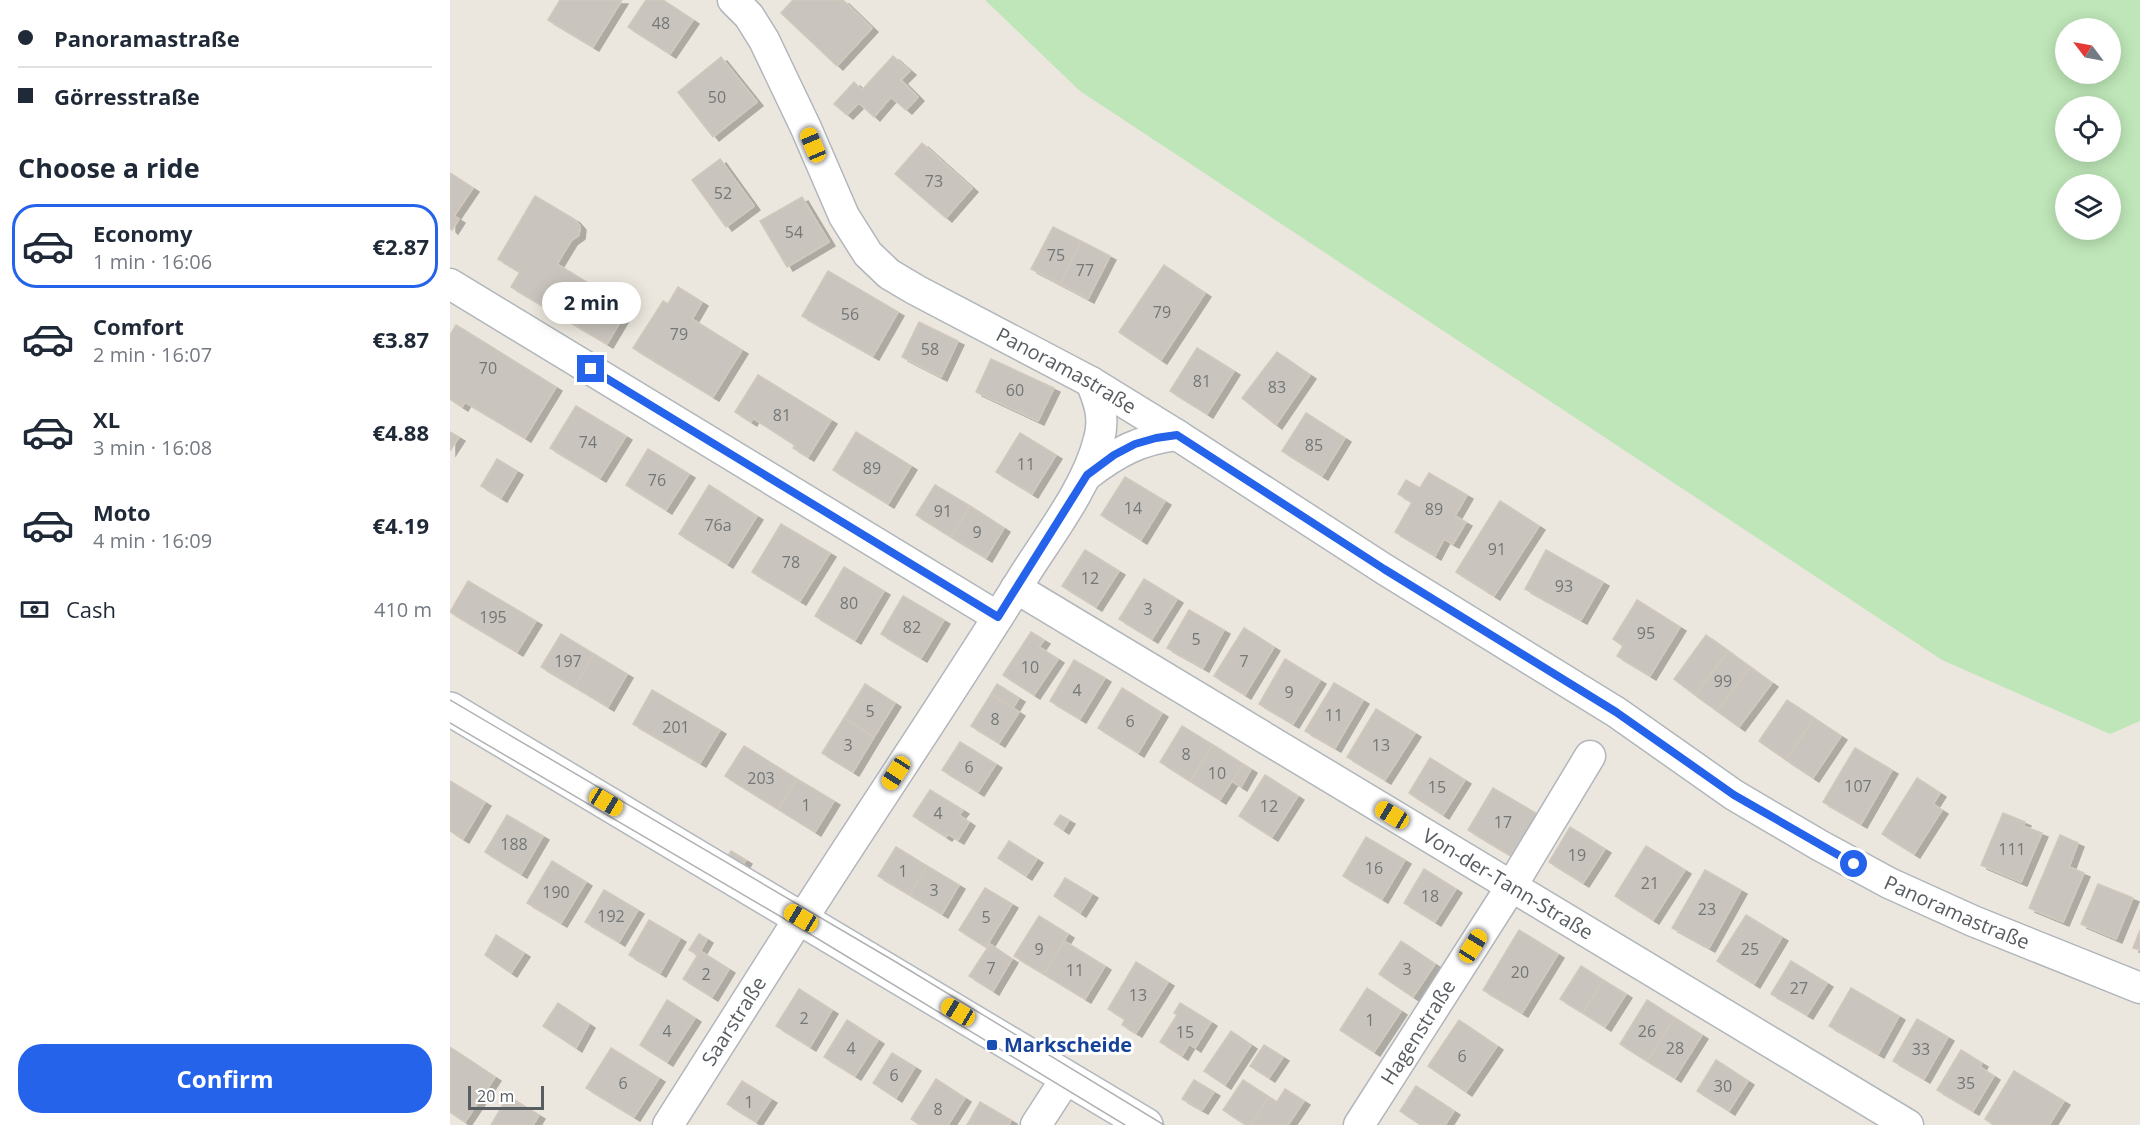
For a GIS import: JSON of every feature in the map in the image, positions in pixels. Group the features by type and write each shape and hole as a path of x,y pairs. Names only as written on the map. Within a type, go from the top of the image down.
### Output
{"main road":[{"path":"450,709 1146,1125"}],"street":[{"name":"Panoramastraße","path":"733,0 749,16 764,40 806,128 844,216 868,254 889,274 1091,382 1384,569 1616,712 1734,795 1819,845 1889,883 1972,921 2140,988"},
{"path":"450,284 998,617"},
{"path":"1087,475 1100,439 1102,418 1099,401 1091,382"},
{"path":"1087,475 1114,455 1135,444 1177,435"},
{"name":"Saarstraße","path":"668,1125 998,617 1087,475"},
{"name":"Von-der-Tann-Straße","path":"1016,588 1908,1125"},
{"name":"Hagenstraße","path":"1359,1125 1511,886 1590,756"},
{"path":"1036,1125 1067,1077"}],"green space":[{"path":"985,0 2140,0 2140,721 2110,734 1942,660 1080,91"}],"building":[{"path":"560,0 622,0 593,47 548,20"},
{"path":"646,0 663,0 693,20 670,54 628,27"},
{"path":"793,0 843,0 872,28 837,66 781,13"},
{"path":"893,56 910,71 901,80 918,97 906,110 891,97 874,117 859,103 847,115 834,104 854,82 862,90"},
{"path":"721,57 757,102 713,137 678,92"},
{"path":"922,143 972,188 946,218 895,174"},
{"path":"720,159 754,206 726,227 692,180"},
{"path":"450,173 473,188 454,216 459,219 452,230 450,228"},
{"path":"535,196 574,219 580,226 579,235 571,241 557,264 596,288 575,325 511,287 520,272 498,259"},
{"path":"802,197 829,242 787,267 760,221"},
{"path":"1053,227 1081,241 1060,284 1031,269"},
{"path":"1081,241 1110,256 1088,299 1060,284"},
{"path":"1164,265 1205,293 1161,360 1119,332"},
{"path":"828,271 898,312 873,356 802,316"},
{"path":"678,287 702,302 692,319 742,350 713,397 633,348 663,301 668,304"},
{"path":"596,288 629,307 607,344 575,325"},
{"path":"919,322 958,341 941,377 902,357"},
{"path":"456,325 556,387 525,438 465,402 462,407 450,399 450,335"},
{"path":"1197,348 1234,371 1207,414 1170,391"},
{"path":"1277,352 1310,375 1276,425 1242,398"},
{"path":"991,359 1054,388 1038,421 976,392"},
{"path":"758,375 831,420 808,457 793,448 795,445 753,418 751,422 735,412"},
{"path":"576,406 626,436 600,478 550,448"},
{"path":"1306,413 1345,438 1322,476 1282,451"},
{"path":"450,432 459,437 450,451"},
{"path":"856,432 911,466 888,504 833,470"},
{"path":"1020,433 1056,455 1032,494 996,472"},
{"path":"648,449 689,474 666,510 626,485"},
{"path":"497,459 517,471 501,498 481,486"},
{"path":"1429,473 1467,495 1455,516 1466,522 1453,544 1444,539 1435,556 1395,532 1412,502 1398,494 1406,480 1420,488"},
{"path":"1125,477 1165,501 1141,540 1101,515"},
{"path":"709,485 757,516 727,564 679,534"},
{"path":"935,485 970,506 951,537 916,515"},
{"path":"1500,501 1539,526 1494,596 1456,572"},
{"path":"970,506 1004,528 986,558 951,537"},
{"path":"781,524 830,553 800,601 752,572"},
{"path":"1085,550 1119,571 1096,607 1062,586"},
{"path":"1546,550 1603,582 1581,620 1525,589"},
{"path":"844,567 884,591 855,640 815,616"},
{"path":"1144,579 1177,599 1152,639 1119,619"},
{"path":"468,581 536,621 517,652 450,612"},
{"path":"903,596 944,620 921,658 881,634"},
{"path":"1637,600 1680,627 1650,676 1617,656 1623,646 1613,639"},
{"path":"1189,610 1224,630 1203,668 1167,648"},
{"path":"1244,628 1274,647 1245,695 1214,676"},
{"path":"1031,632 1044,640 1039,647 1058,659 1034,695 1003,675"},
{"path":"561,634 594,654 575,687 541,667"},
{"path":"1706,635 1728,651 1695,695 1674,679"},
{"path":"1728,651 1750,667 1717,711 1695,695"},
{"path":"594,654 627,674 608,707 575,687"},
{"path":"1285,659 1320,680 1293,724 1259,704"},
{"path":"1074,660 1105,678 1080,719 1050,701"},
{"path":"1750,667 1772,683 1739,727 1717,711"},
{"path":"1334,683 1363,700 1335,748 1305,731"},
{"path":"865,684 895,703 874,737 844,718"},
{"path":"997,684 1019,698 1013,708 991,694"},
{"path":"1122,688 1162,713 1138,753 1098,728"},
{"path":"652,690 720,730 700,763 633,724"},
{"path":"991,694 1019,712 999,743 971,726"},
{"path":"1787,700 1814,718 1786,760 1759,741"},
{"path":"1376,709 1415,733 1385,780 1347,757"},
{"path":"844,718 874,737 853,772 822,753"},
{"path":"1814,718 1841,736 1813,778 1786,760"},
{"path":"1182,726 1213,745 1190,781 1160,762"},
{"path":"960,742 996,764 978,792 942,770"},
{"path":"1213,745 1243,764 1220,800 1190,781"},
{"path":"744,746 797,779 778,809 725,776"},
{"path":"1855,748 1892,770 1861,824 1823,802"},
{"path":"1430,758 1465,780 1443,815 1409,793"},
{"path":"1243,764 1251,769 1241,787 1232,781"},
{"path":"1265,775 1298,796 1272,837 1239,816"},
{"path":"1917,778 1940,793 1933,804 1942,810 1914,854 1882,834"},
{"path":"797,779 834,801 815,832 778,809"},
{"path":"450,781 485,802 463,839 450,831"},
{"path":"1493,788 1539,815 1513,857 1468,830"},
{"path":"930,790 963,810 959,815 969,822 958,840 948,834 946,837 913,816"},
{"path":"2003,813 2025,822 2023,826 2042,833 2021,882 1981,865"},
{"path":"507,815 543,836 521,874 485,852"},
{"path":"1060,815 1069,820 1063,830 1054,824"},
{"path":"1570,827 1605,849 1583,883 1549,862"},
{"path":"2060,835 2078,843 2069,867 2084,873 2063,922 2029,908"},
{"path":"1366,837 1405,860 1382,899 1343,876"},
{"path":"1009,841 1037,859 1026,876 998,858"},
{"path":"1646,846 1685,870 1653,920 1615,896"},
{"path":"896,847 927,866 910,895 878,876"},
{"path":"731,851 746,860 743,865 728,856"},
{"path":"552,861 586,882 561,923 527,903"},
{"path":"927,866 959,885 942,914 910,895"},
{"path":"1424,869 1456,889 1435,922 1404,903"},
{"path":"1705,870 1741,890 1709,948 1672,928"},
{"path":"1065,878 1092,894 1080,913 1054,896"},
{"path":"2098,884 2133,898 2116,939 2081,924"},
{"path":"985,888 1012,904 986,947 959,930"},
{"path":"604,890 638,910 619,942 585,922"},
{"path":"1746,915 1782,937 1754,984 1717,961"},
{"path":"1039,916 1068,934 1044,974 1014,956"},
{"path":"649,920 680,938 660,973 629,955"},
{"path":"1519,930 1558,954 1522,1013 1483,990"},
{"path":"2140,930 2140,950 2133,948"},
{"path":"699,934 707,939 698,955 689,950"},
{"path":"496,935 524,953 511,973 485,955"},
{"path":"1064,941 1105,966 1085,999 1044,974"},
{"path":"1401,941 1435,964 1413,997 1379,974"},
{"path":"990,944 1012,959 993,991 969,976"},
{"path":"700,951 729,969 712,997 683,979"},
{"path":"1791,961 1827,983 1807,1015 1771,994"},
{"path":"1136,962 1168,982 1136,1033 1122,1025 1125,1019 1108,1009"},
{"path":"1581,966 1603,980 1583,1013 1560,999"},
{"path":"1603,980 1626,994 1605,1027 1583,1013"},
{"path":"1367,988 1401,1011 1374,1052 1340,1030"},
{"path":"1851,988 1899,1016 1878,1054 1829,1026"},
{"path":"799,989 832,1010 810,1047 776,1026"},
{"path":"667,1000 695,1018 667,1062 640,1045"},
{"path":"1647,1000 1675,1018 1647,1061 1620,1044"},
{"path":"558,1003 589,1024 576,1048 543,1026"},
{"path":"1180,1003 1211,1022 1195,1048 1189,1044 1182,1056 1160,1042 1177,1015 1174,1013"},
{"path":"1675,1018 1702,1035 1675,1078 1647,1061"},
{"path":"1917,1019 1948,1037 1924,1079 1893,1061"},
{"path":"847,1020 878,1040 855,1076 824,1057"},
{"path":"1459,1020 1497,1046 1466,1092 1428,1066"},
{"path":"1231,1031 1251,1045 1225,1085 1204,1071"},
{"path":"1264,1045 1283,1057 1269,1078 1250,1066"},
{"path":"450,1047 495,1077 465,1122 450,1112"},
{"path":"611,1048 659,1078 634,1117 586,1088"},
{"path":"1961,1050 1982,1063 1980,1067 1994,1076 1973,1111 1937,1090"},
{"path":"892,1053 915,1067 896,1098 873,1083"},
{"path":"1716,1060 1748,1081 1729,1111 1697,1091"},
{"path":"2014,1071 2064,1101 2049,1125 1994,1125 1985,1119"},
{"path":"936,1079 965,1098 948,1125 920,1125 911,1119"},
{"path":"1194,1080 1214,1092 1202,1110 1182,1099"},
{"path":"1243,1080 1269,1097 1251,1125 1246,1125 1223,1110"},
{"path":"742,1081 771,1099 756,1122 727,1104"},
{"path":"1416,1086 1454,1111 1445,1125 1421,1125 1400,1111"},
{"path":"1285,1089 1304,1101 1288,1125 1251,1125 1269,1097 1277,1102"},
{"path":"508,1096 539,1115 533,1125 491,1125"},
{"path":"980,1102 1011,1120 1009,1125 967,1125"}],"tram line":[{"path":"450,700 896,962 1164,1125"},
{"path":"450,723 795,925 1125,1125"}],"place":[{"name":"Markscheide","path":"992,1045"}],"route":[{"path":"591,369 998,617 1087,475 1114,455 1135,444 1177,435 1384,569 1616,712 1734,795 1854,864"}]}
